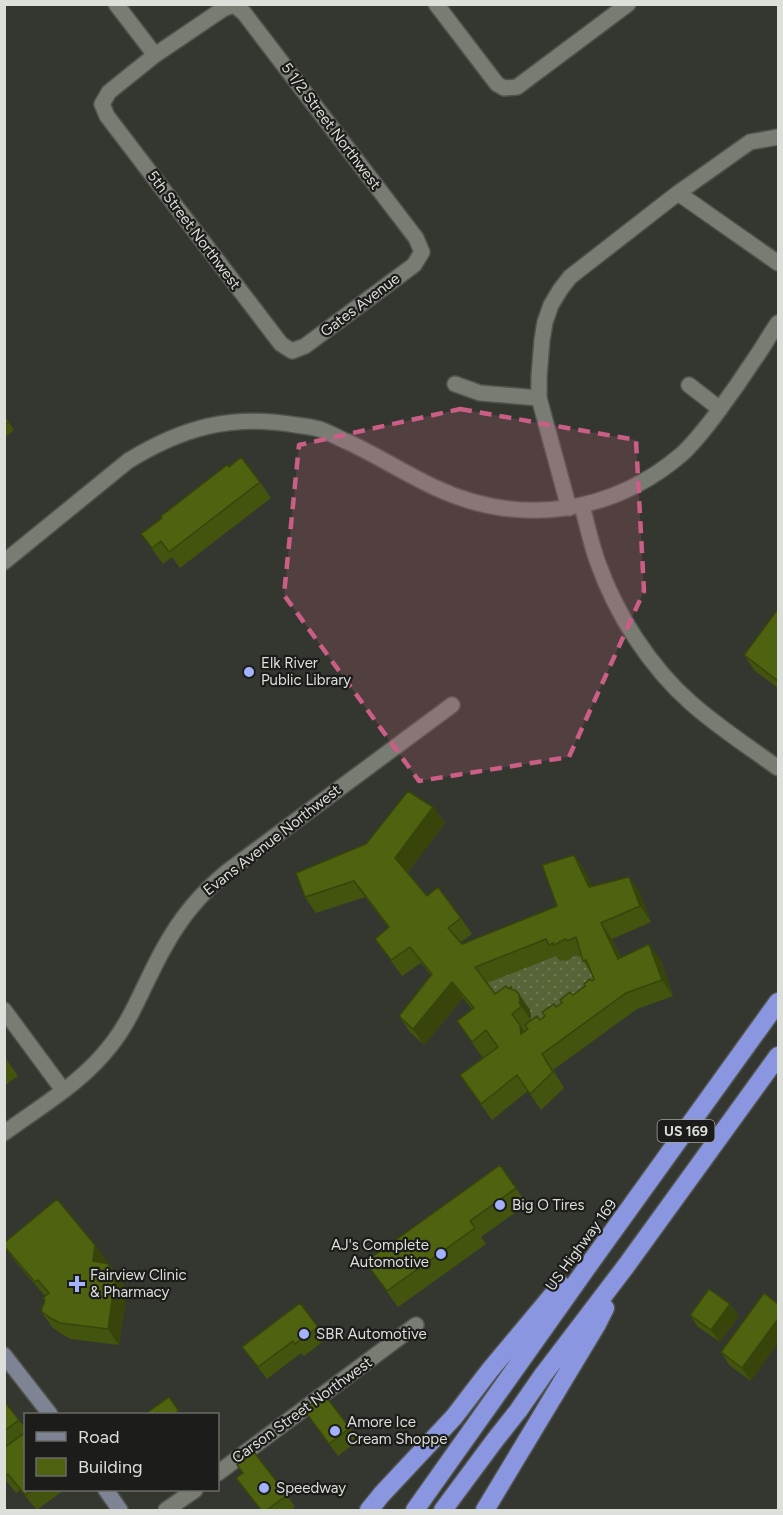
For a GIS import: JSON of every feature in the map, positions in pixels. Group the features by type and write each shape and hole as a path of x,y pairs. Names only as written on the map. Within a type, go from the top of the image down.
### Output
{"highway":[{"name":"US Highway 169","path":"415,1510 778,1002"},
{"name":"US 169","path":"443,1510 626,1266 778,1056"},
{"path":"369,1510 454,1417 568,1277 593,1259"},
{"path":"485,1510 597,1324 626,1266"},
{"path":"363,1510 382,1494"}],"main road":[{"path":"4,1355 49,1413"},
{"path":"107,1491 120,1510"}],"street":[{"path":"116,4 155,55 223,9 234,5"},
{"path":"436,4 497,84 504,88 517,87 628,4"},
{"name":"5 1/2 Street Northwest","path":"234,5 244,13 409,228 422,252"},
{"name":"5th Street Northwest","path":"155,55 109,92 102,104 107,116 281,344 292,351"},
{"path":"778,137 750,142 678,193 570,277 551,305 545,322 539,398 575,507 598,563 614,599 648,656 689,702 778,768"},
{"path":"678,193 778,263"},
{"name":"Gates Avenue","path":"292,351 305,346 414,265 422,252"},
{"path":"4,562 128,461 164,441 200,428 236,421 256,420 320,429 389,462 436,488 480,504 526,511 550,511 575,507 620,494 665,468 700,435 778,323"},
{"path":"455,384 480,393 539,398"},
{"path":"689,385 720,409"},
{"name":"Evans Avenue Northwest","path":"4,1133 100,1060 134,1010 163,949 178,925 197,899 212,884 452,705"},
{"path":"4,1010 63,1090"},
{"name":"Carson Street Northwest","path":"219,1472 416,1325"},
{"path":"169,1508 194,1491"}],"highlighted area":[{"path":"460,409 636,440 644,591 569,757 419,781 284,595 299,445"}],"green space":[{"path":"586,954 597,976 532,1050 523,1030 534,1021 530,1019 530,1010 507,1010 486,983 557,955 570,959"}],"building":[{"path":"241,457 260,482 169,552 161,541 152,548 141,534 227,465 229,467"},
{"path":"778,609 778,681 744,655"},
{"path":"408,791 433,807 395,858 427,896 438,887 461,918 448,928 462,944 557,906 542,865 574,855 589,887 629,877 640,906 601,923 618,959 649,944 662,980 626,993 542,1054 553,1072 530,1094 517,1075 481,1104 460,1075 498,1047 486,1030 472,1042 457,1021 474,1008 452,982 413,1029 399,1016 432,974 410,947 391,960 375,939 389,927 354,881 305,897 296,873 366,844","holes":["576,937 583,961 586,960 594,979 592,981 590,979 573,995 570,992 560,1000 562,1003 556,1007 554,1004 542,1012 545,1016 540,1020 537,1016 525,1025 528,1029 521,1034 520,1025 512,1014 522,1006 519,1003 519,994 506,986 495,994 475,967 546,939 549,945 553,943 553,945"]},
{"path":"500,1165 516,1188 470,1221 475,1228 387,1291 365,1262"},
{"name":"Fairview Clinic & Pharmacy","path":"57,1199 95,1245 93,1261 109,1264 107,1271 116,1273 108,1329 60,1323 41,1311 45,1300 43,1298 49,1293 38,1280 35,1282 4,1246 4,1243"},
{"path":"709,1289 730,1304 711,1330 690,1315"},
{"path":"764,1293 778,1304 778,1319 742,1368 721,1352"},
{"path":"300,1303 318,1327 295,1344 293,1341 258,1367 242,1347"},
{"name":"Amore Ice Cream Shoppe","path":"324,1394 350,1428 329,1444 304,1410"},
{"path":"169,1397 179,1411 176,1413 146,1413"},
{"path":"4,1401 19,1420 4,1431"},
{"path":"24,1433 24,1491 31,1491 25,1495 8,1474 4,1477 4,1448"},
{"name":"Speedway","path":"254,1452 287,1495 267,1510 261,1510 236,1478 243,1473 237,1465"}],"place":[{"name":"Elk River Public Library","path":"249,672"},
{"name":"Big O Tires","path":"500,1205"},
{"name":"AJ's Complete Automotive","path":"441,1254"},
{"name":"Fairview Clinic & Pharmacy","path":"77,1284"},
{"name":"SBR Automotive","path":"304,1334"},
{"name":"Amore Ice Cream Shoppe","path":"335,1431"},
{"name":"Speedway","path":"264,1488"}]}
